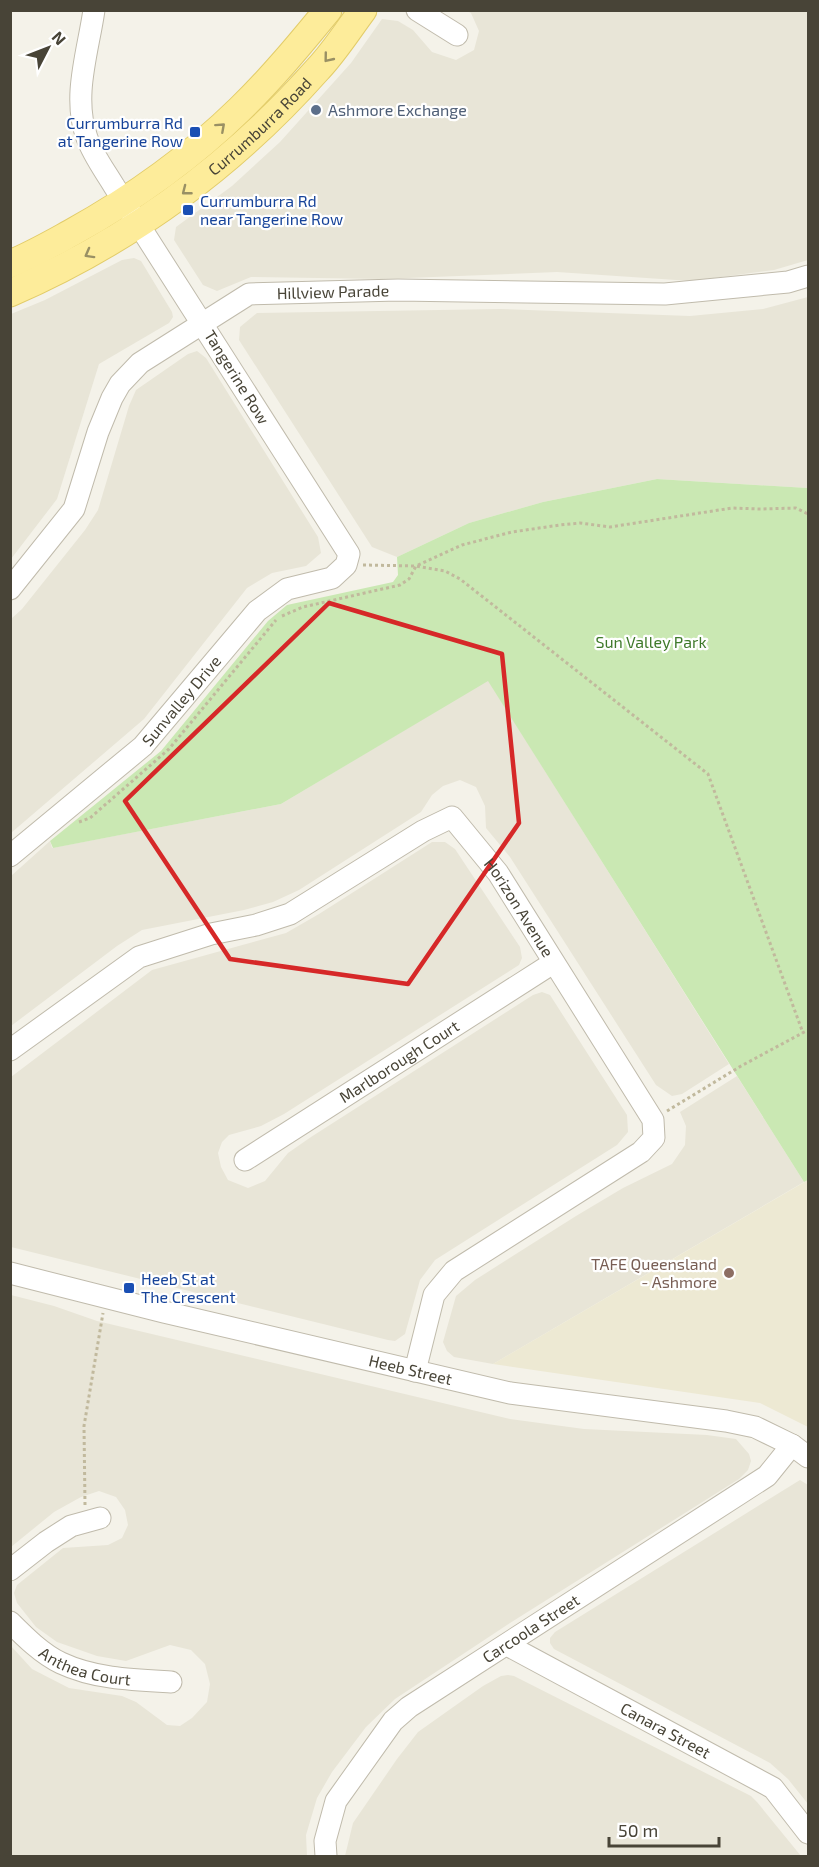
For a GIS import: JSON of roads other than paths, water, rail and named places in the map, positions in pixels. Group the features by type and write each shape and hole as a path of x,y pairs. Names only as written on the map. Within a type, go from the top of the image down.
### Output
{"main road":[{"name":"Currumburra Road","path":"10,264 85,225 157,178 226,122 286,61 328,10"},
{"name":"Currumburra Road","path":"10,292 52,274 158,213 238,150 319,68 363,10"}],"street":[{"name":"Tangerine Row","path":"94,10 84,70 81,112 87,139 348,559"},
{"path":"417,10 457,35"},
{"name":"Hillview Parade","path":"10,589 74,509 98,432 120,384 140,363 249,294 398,290 665,294 788,282 808,276"},
{"name":"Sunvalley Drive","path":"10,856 143,746 257,611 287,589 332,578 348,559"},
{"name":"Horizon Avenue","path":"10,1050 139,957 211,934 290,915 423,831 452,817 498,873 653,1120 654,1138 641,1152 454,1271 434,1295 415,1371"},
{"name":"Marlborough Court","path":"245,1160 553,963"},
{"name":"Heeb Street","path":"10,1273 510,1393 726,1421 755,1427 800,1451"},
{"name":"Carcoola Street","path":"326,1857 325,1841 336,1801 393,1721 409,1707 767,1476 800,1451"},
{"path":"10,1570 71,1526 100,1518"},
{"name":"Anthea Court","path":"10,1622 40,1650 61,1663 105,1677 171,1682"},
{"name":"Canara Street","path":"507,1645 773,1788 808,1833"}],"place":[{"name":"Ashmore Exchange","path":"316,110"},
{"name":"Currumburra Rd at Tangerine Row","path":"195,132"},
{"name":"Currumburra Rd near Tangerine Row","path":"188,210"},
{"name":"TAFE Queensland - Ashmore","path":"729,1273"},
{"name":"Heeb St at The Crescent","path":"129,1288"}],"park label":[{"name":"Sun Valley Park","path":"651,642"}]}
